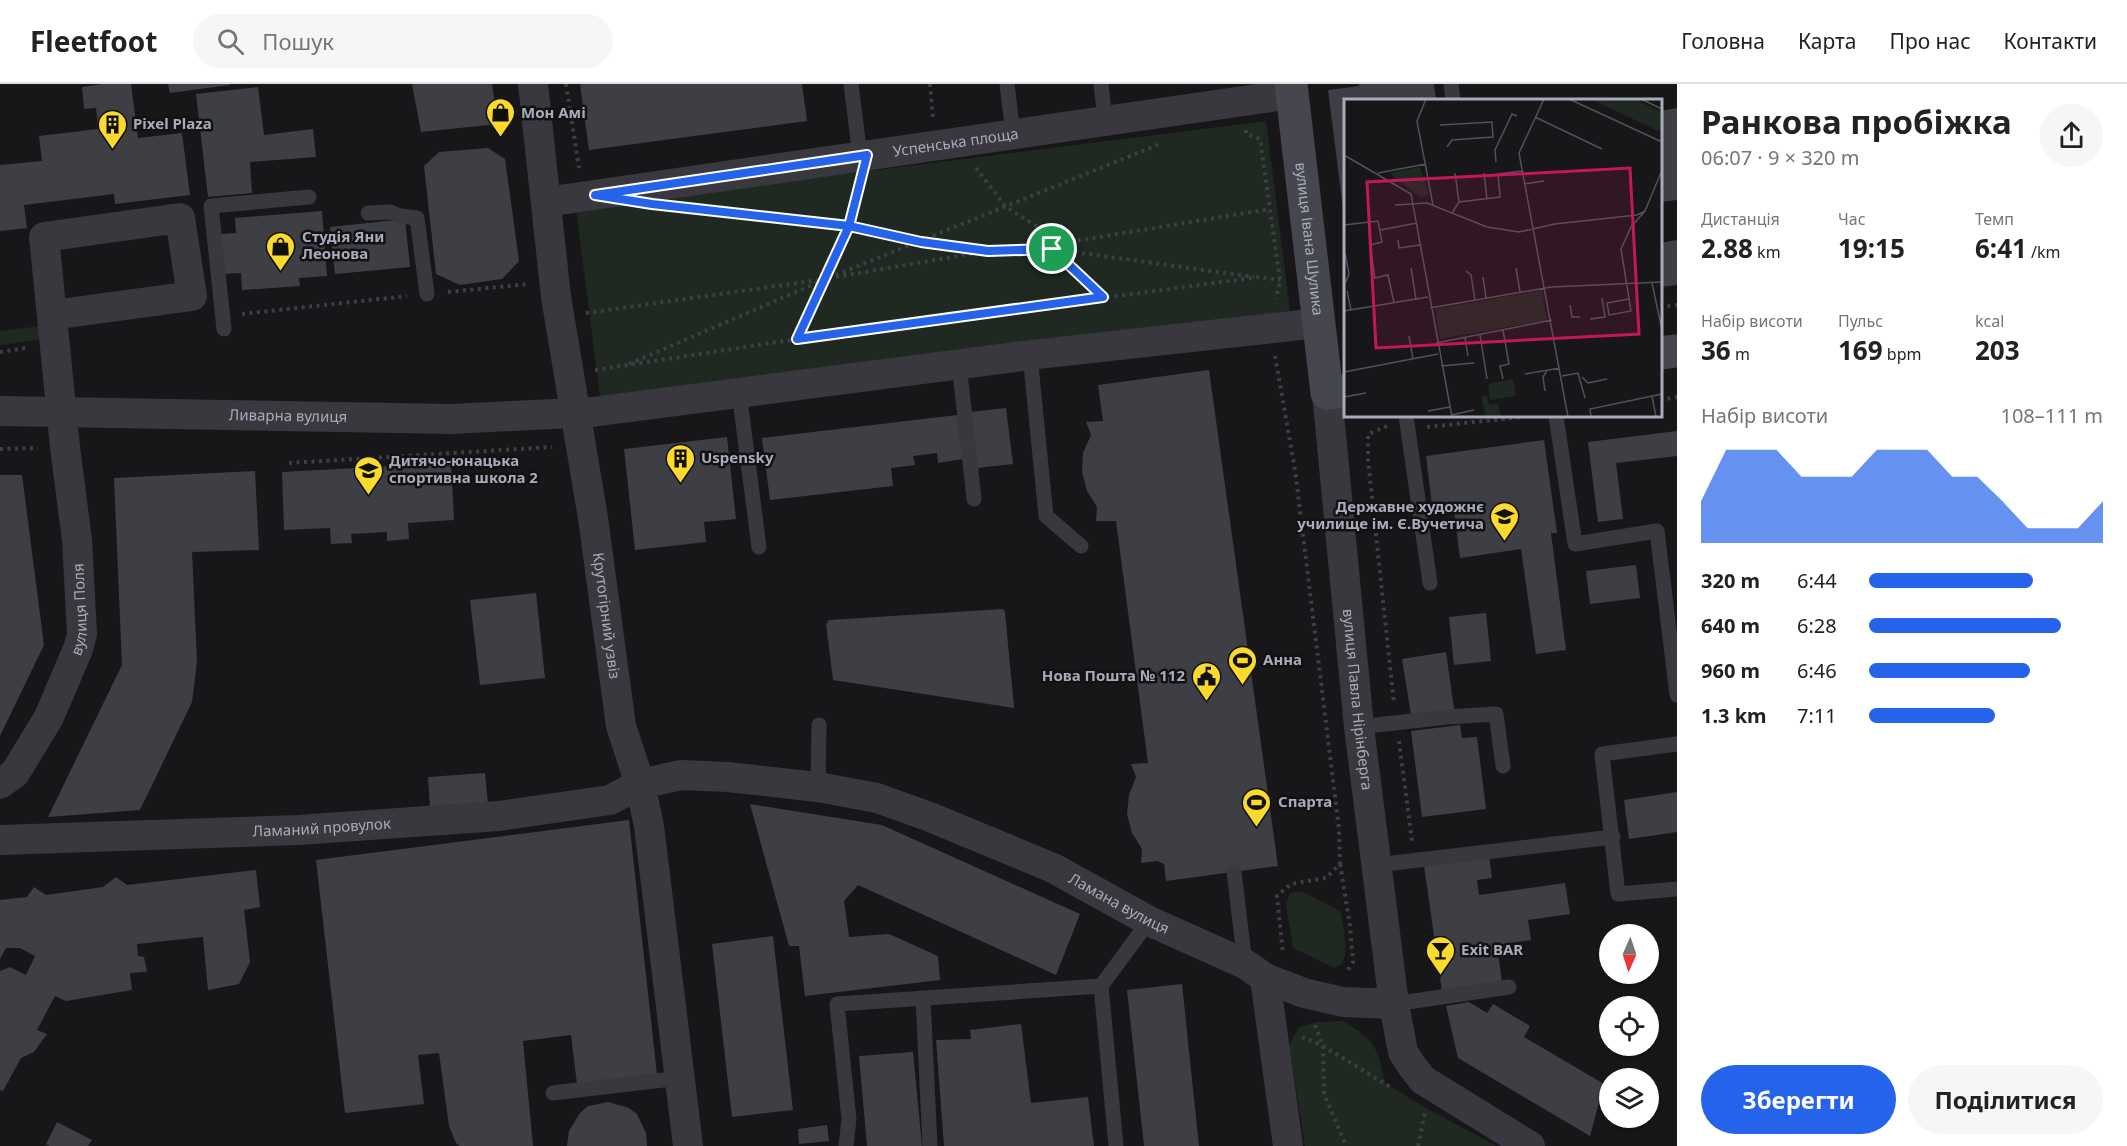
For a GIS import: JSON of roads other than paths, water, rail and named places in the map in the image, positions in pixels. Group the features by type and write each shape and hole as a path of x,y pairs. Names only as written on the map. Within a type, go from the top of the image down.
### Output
{"street":[{"name":"Крутогірний узвіз","path":"533,84 556,297 593,518 621,726 640,784 649,826 688,1146"},
{"name":"Успенська площа","path":"546,202 1243,102 1292,89"},
{"name":"вулиця Івана Шулика","path":"1292,89 1318,323 1336,392"},
{"name":"вулиця Поля","path":"0,784 15,773 49,717 78,649 82,634 77,540 62,412 52,315 44,237 180,218 192,296 52,315"},
{"path":"575,413 1030,355 1318,323"},
{"path":"1662,353 1677,351"},
{"name":"вулиця Павла Нірінберга","path":"1336,392 1359,727 1394,1004"},
{"name":"Ливарна вулиця","path":"0,411 452,419 575,413"},
{"name":"Ламана вулиця","path":"640,784 681,775 728,777 818,787 877,798 930,817 1053,868 1149,921 1304,993 1343,1002 1394,1004"},
{"name":"Ламаний провулок","path":"0,840 298,830 499,816 610,800 640,784"},
{"path":"1255,971 1271,1023 1288,1146"},
{"path":"1394,1004 1403,1052 1424,1080 1530,1146"}],"lane":[{"path":"851,84 863,155"},
{"path":"1007,84 1013,134"},
{"path":"1101,84 1105,120"},
{"path":"1451,84 1454,99"},
{"path":"224,322 211,207 309,197"},
{"path":"368,213 390,212 417,218 427,294"},
{"path":"1030,355 1046,516 1081,546"},
{"path":"958,364 974,499"},
{"path":"739,392 759,547"},
{"path":"1556,417 1575,544 1657,531 1677,695"},
{"path":"1407,422 1430,583"},
{"path":"1359,727 1496,714 1503,766"},
{"path":"818,787 819,725"},
{"path":"1677,744 1602,754 1618,894 1677,889"},
{"path":"1376,865 1613,837"},
{"path":"1234,872 1255,971"},
{"path":"1116,1146 1101,986 1149,921"},
{"path":"846,1146 849,1119 837,1004 1101,986"},
{"path":"1394,1004 1509,987"},
{"path":"923,998 930,1146"},
{"path":"553,1093 680,1078"}],"place":[{"name":"Мон Амі","path":"500,138"},
{"name":"Pixel Plaza","path":"112,150"},
{"name":"Студія Яни Леонова","path":"281,272"},
{"name":"Uspensky","path":"680,484"},
{"name":"Дитячо-юнацька спортивна школа 2","path":"368,496"},
{"name":"Державне художнє училище ім. Є.Вучетича","path":"1505,542"},
{"name":"Анна","path":"1242,686"},
{"name":"Нова Пошта № 112","path":"1206,702"},
{"name":"Спарта","path":"1257,828"},
{"name":"Exit BAR","path":"1440,976"}]}
